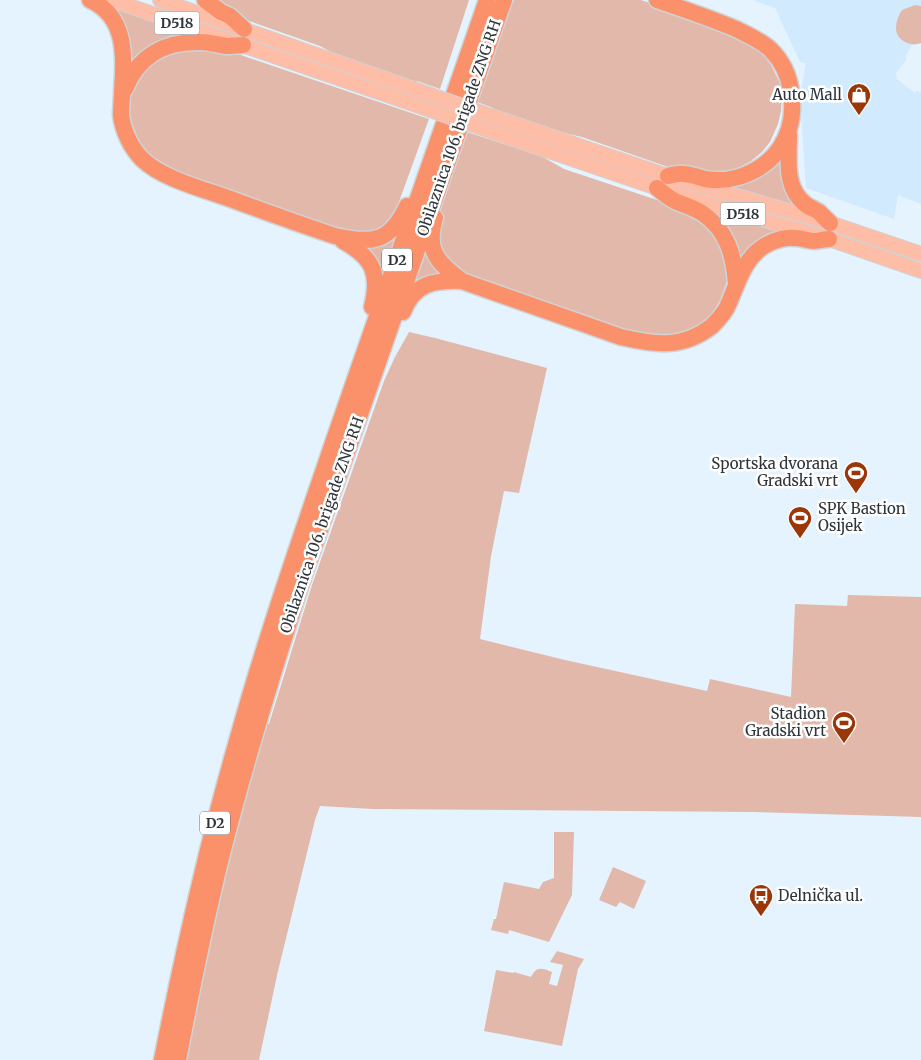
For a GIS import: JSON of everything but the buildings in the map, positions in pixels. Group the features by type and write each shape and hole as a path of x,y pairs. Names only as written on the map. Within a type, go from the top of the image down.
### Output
{"highway":[{"path":"90,0 105,10 112,18 121,38 124,52 121,117 130,142 143,160 154,168 192,186 335,236 366,241 385,235 394,228 417,186 433,181 436,216 433,226 432,246 441,264 462,281"},
{"path":"122,96 129,78 137,67 155,51 181,42 199,42 228,46 243,37 230,16 205,0"},
{"path":"480,0 486,27"},
{"name":"Obilaznica 106. brigade ZNG RH","path":"486,27 487,0"},
{"name":"Obilaznica 106. brigade ZNG RH","path":"162,1060 189,928 235,747 283,590 376,344 486,27 504,0"},
{"path":"486,27 511,0"},
{"path":"657,0 718,22 759,41 780,60 790,85 793,102 789,130 779,152 770,161 756,170 724,180 708,180 684,174 668,176"},
{"path":"335,236 363,254 370,262 374,271 376,293 368,328 376,344 397,325 406,304 416,291 426,284 445,280 462,281 621,337 644,342 670,343 688,340 703,333 717,322 727,308 744,268 754,253 766,244 780,239 795,238 814,241 830,231 818,211 805,204 797,195 790,182 788,169 789,130"},
{"path":"657,188 675,201 690,206 702,213 723,234 735,267 736,286"},
{"name":"Obilaznica 106. brigade ZNG RH","path":"178,1060 219,869 258,722 376,344"}],"main road":[{"name":"D518","path":"112,0 243,37 489,123 657,188 921,254"},
{"name":"D518","path":"160,0 243,37"},
{"name":"D518","path":"489,123 569,141 830,231 921,271"}],"shaded area":[{"path":"209,0 469,0 440,89 417,81 416,84 344,59 320,46 238,17"},
{"path":"514,0 641,0 706,22 752,44 771,65 780,83 782,94 781,111 778,124 770,142 751,161 723,173 671,168 582,137 547,129 493,111 493,108 475,101 505,16"},
{"path":"752,0 921,0 921,35 918,35 906,55 906,60 896,73 897,79 915,93 916,91 921,92 921,204 898,195 894,219 806,188 800,96 806,63 800,62 775,8"},
{"path":"109,4 200,36 128,72"},
{"path":"915,5 921,6 921,43 913,44 907,43 898,36 896,23 902,10"},
{"path":"217,47 429,119 396,210 384,225 357,236 171,173 138,151 124,108 144,63 155,54"},
{"path":"464,131 541,156 564,169 681,208 704,223 722,245 727,275 726,284 713,313 703,323 692,329 668,337 644,336 466,278 435,246 434,228 444,189"},
{"path":"783,151 804,211 721,184"},
{"path":"703,207 791,232 741,270"},
{"path":"399,230 383,286 362,245"},
{"path":"425,236 447,274 409,293"},
{"path":"409,332 547,368 519,493 504,491 491,556 480,639 707,691 710,679 791,697 795,604 847,606 848,595 921,597 921,817 753,812 373,809 320,806 278,971 259,1060 182,1060 205,947 262,723 269,724 312,585 384,381"},
{"path":"554,832 574,832 572,895 549,942 509,930 508,934 491,930 494,919 496,919 504,882 539,889 543,882 554,878"},
{"path":"613,867 646,881 634,909 620,902 616,907 599,900"},
{"path":"557,951 584,959 578,969 562,1046 484,1031 496,970 514,972 531,977 535,971 545,969 552,972 549,984 557,986 563,965 550,962"}],"place":[{"name":"Auto Mall","path":"859,116"},
{"name":"Sportska dvorana Gradski vrt","path":"856,494"},
{"name":"SPK Bastion Osijek","path":"800,539"},
{"name":"Stadion Gradski vrt","path":"844,744"},
{"name":"Delnička ul.","path":"761,917"}]}
